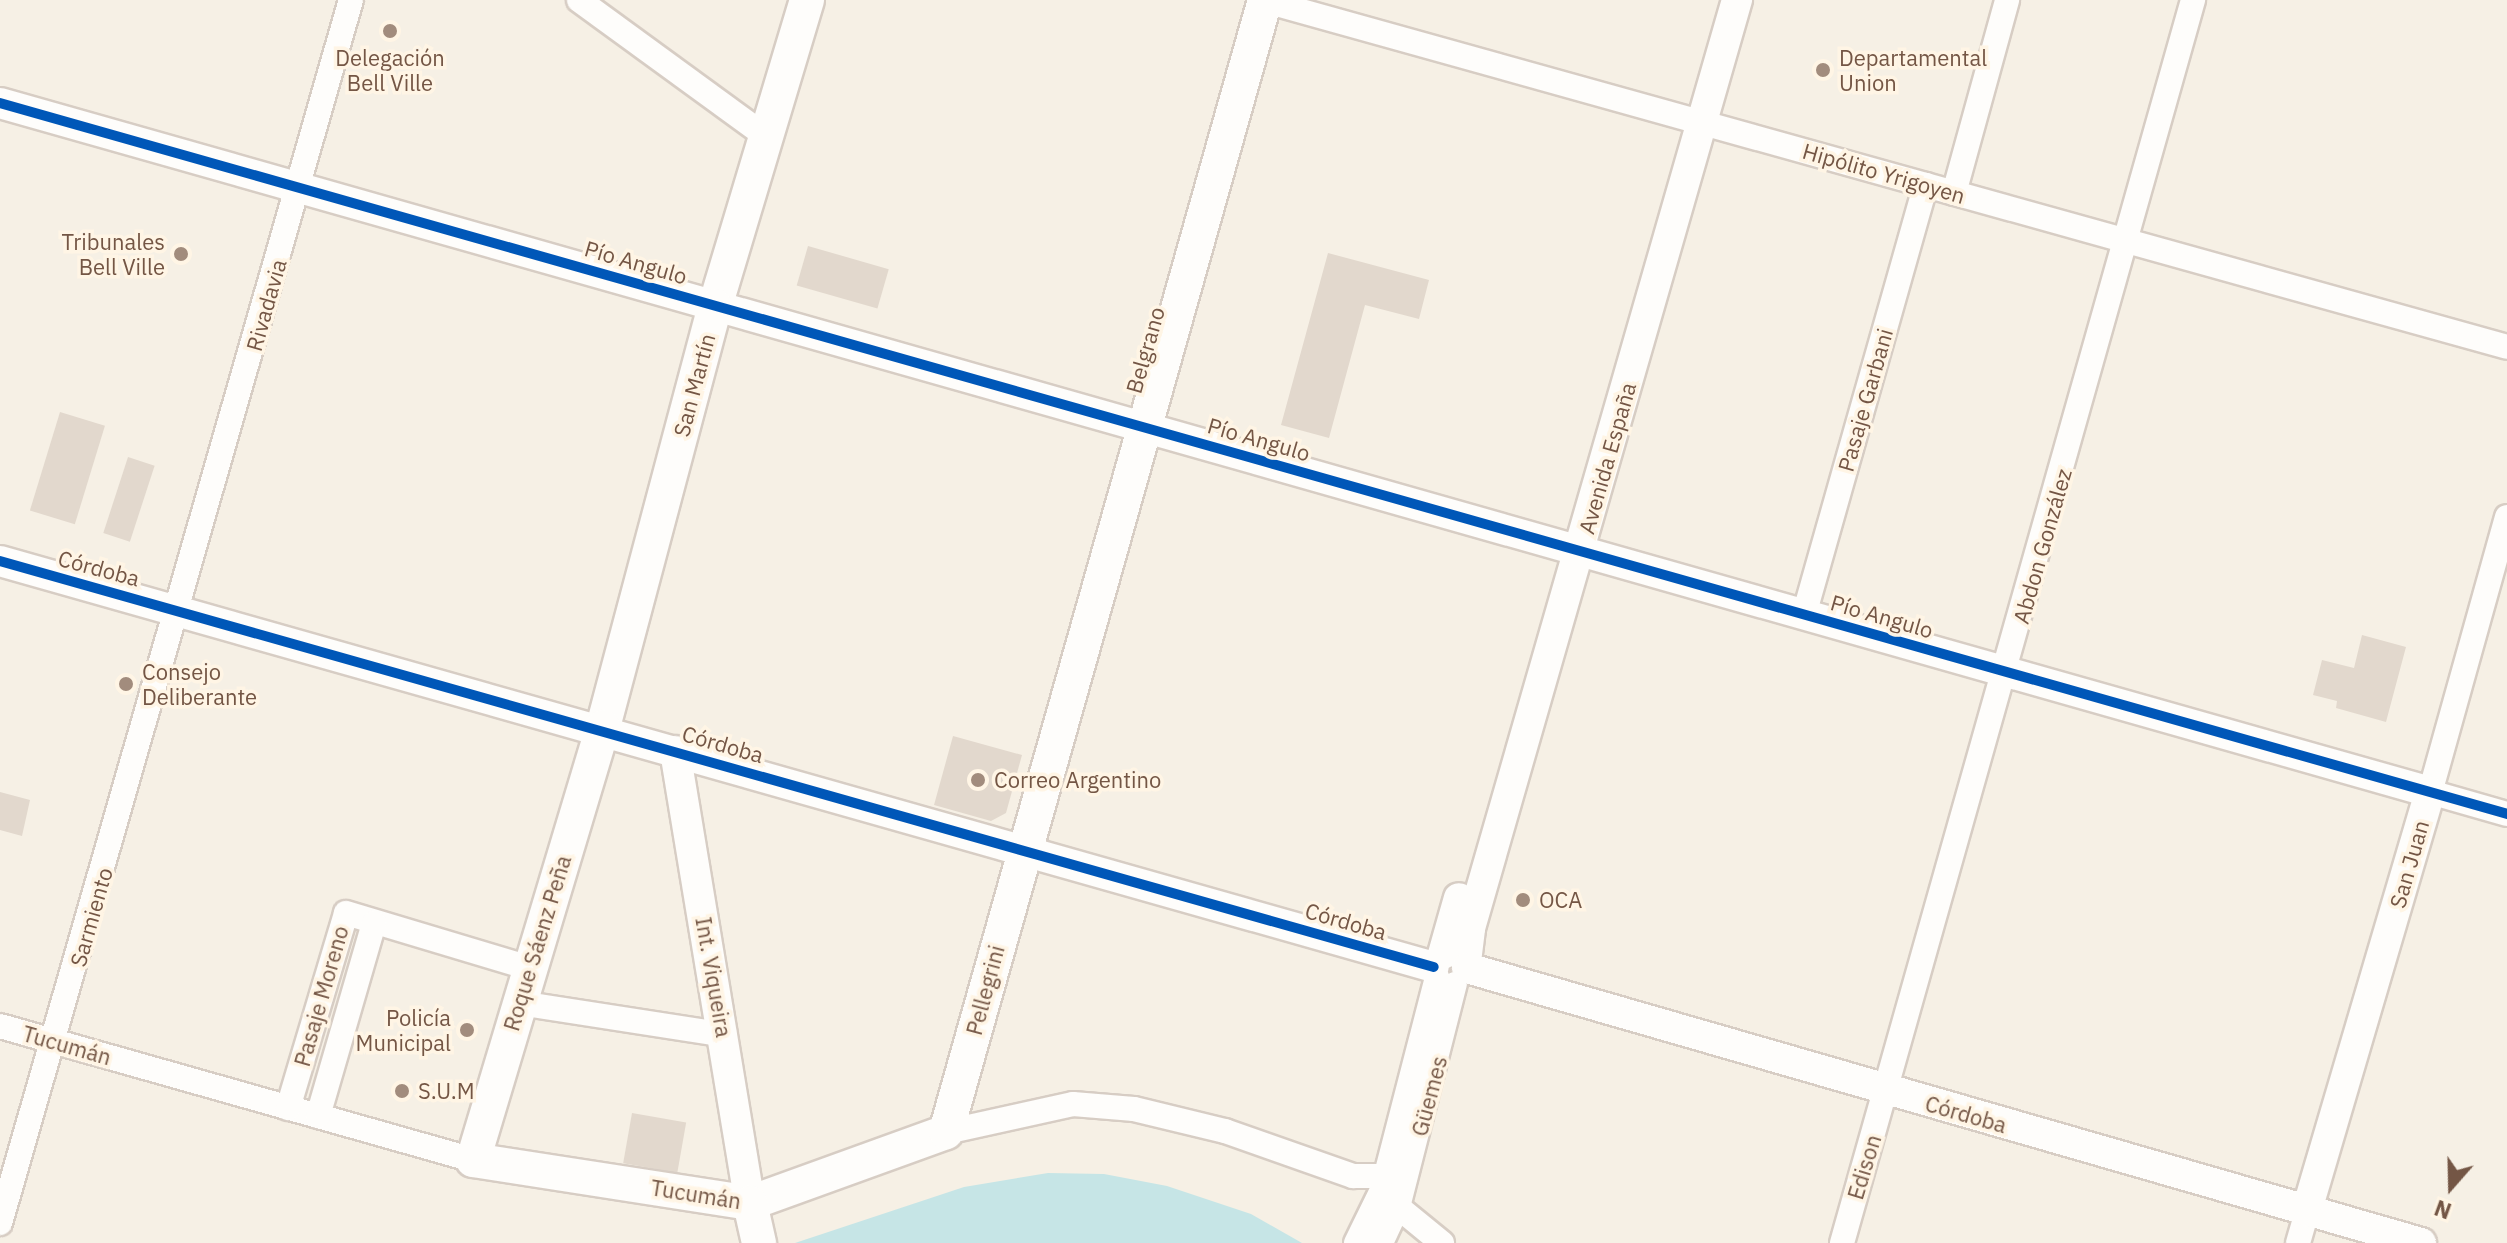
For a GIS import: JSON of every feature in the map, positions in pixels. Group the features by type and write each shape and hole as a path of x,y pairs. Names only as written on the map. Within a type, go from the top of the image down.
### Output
{"main road":[{"name":"San Martín","path":"603,727 715,306 807,0"},
{"name":"Belgrano","path":"1023,849 1264,0"},
{"name":"Roque Sáenz Peña","path":"473,1160 603,727"},
{"name":"Pellegrini","path":"946,1132 1023,849"},
{"name":"Tucumán","path":"473,1160 750,1203 946,1132"},
{"path":"750,1203 759,1240"}],"street":[{"name":"Rivadavia","path":"180,611 351,0"},
{"path":"579,0 767,137"},
{"name":"Hipólito Yrigoyen","path":"1264,0 2507,347"},
{"name":"Avenida España","path":"1694,120 1716,0"},
{"name":"Avenida España","path":"1452,971 1694,120 1737,0"},
{"path":"1954,193 2007,0"},
{"name":"Abdon González","path":"1885,1100 2193,0"},
{"name":"Pío Angulo","path":"0,103 2507,814"},
{"name":"Pasaje Garbani","path":"1804,615 1926,185"},
{"name":"San Juan","path":"2302,1226 2430,792 2507,517"},
{"name":"Córdoba","path":"0,561 603,727 675,751 1452,971 2302,1226 2378,1243"},
{"name":"Sarmiento","path":"0,1223 180,611"},
{"name":"Int. Viqueira","path":"675,751 725,1035 750,1203"},
{"name":"Pasaje Moreno","path":"288,1108 346,913 529,968"},
{"name":"Pasaje Moreno","path":"318,1116 374,923"},
{"name":"Güemes","path":"1389,1191 1452,971"},
{"name":"Güemes","path":"1389,1191 1452,971"},
{"path":"519,1003 725,1035"},
{"name":"Tucumán","path":"0,1026 473,1160"},
{"name":"Edison","path":"1842,1243 1885,1100"},
{"name":"Tucumán","path":"946,1132 1073,1104 1134,1109 1225,1131 1389,1191"},
{"path":"1356,1243 1389,1191"},
{"path":"1381,1243 1389,1191"},
{"path":"1389,1191 1442,1243"},
{"name":"Córdoba","path":"2302,1226 2421,1243"}],"water":[{"path":"1048,1173 1104,1174 1167,1186 1251,1214 1302,1243 795,1243 964,1187"}],"building":[{"path":"808,246 889,269 877,309 797,285"},
{"path":"1328,253 1429,280 1419,319 1365,305 1329,438 1281,425"},
{"path":"60,412 105,426 75,524 30,510"},
{"path":"128,457 155,466 130,542 103,533"},
{"path":"2362,635 2406,647 2386,722 2336,708 2337,701 2313,695 2322,660 2354,668"},
{"name":"Correo Argentino","path":"953,736 1022,755 1006,813 991,821 934,805"},
{"path":"0,792 30,800 22,836 0,830"},
{"path":"632,1113 686,1123 677,1173 623,1163"}],"cycle path":[{"path":"0,103 2507,814"},
{"path":"0,561 1434,967"}],"place":[{"name":"Delegación Bell Ville","path":"390,31"},
{"name":"Departamental Union","path":"1823,70"},
{"name":"Tribunales Bell Ville","path":"181,254"},
{"name":"Consejo Deliberante","path":"126,684"},
{"name":"Correo Argentino","path":"978,780"},
{"name":"OCA","path":"1523,900"},
{"name":"Policía Municipal","path":"467,1030"},
{"name":"S.U.M","path":"402,1091"}]}
